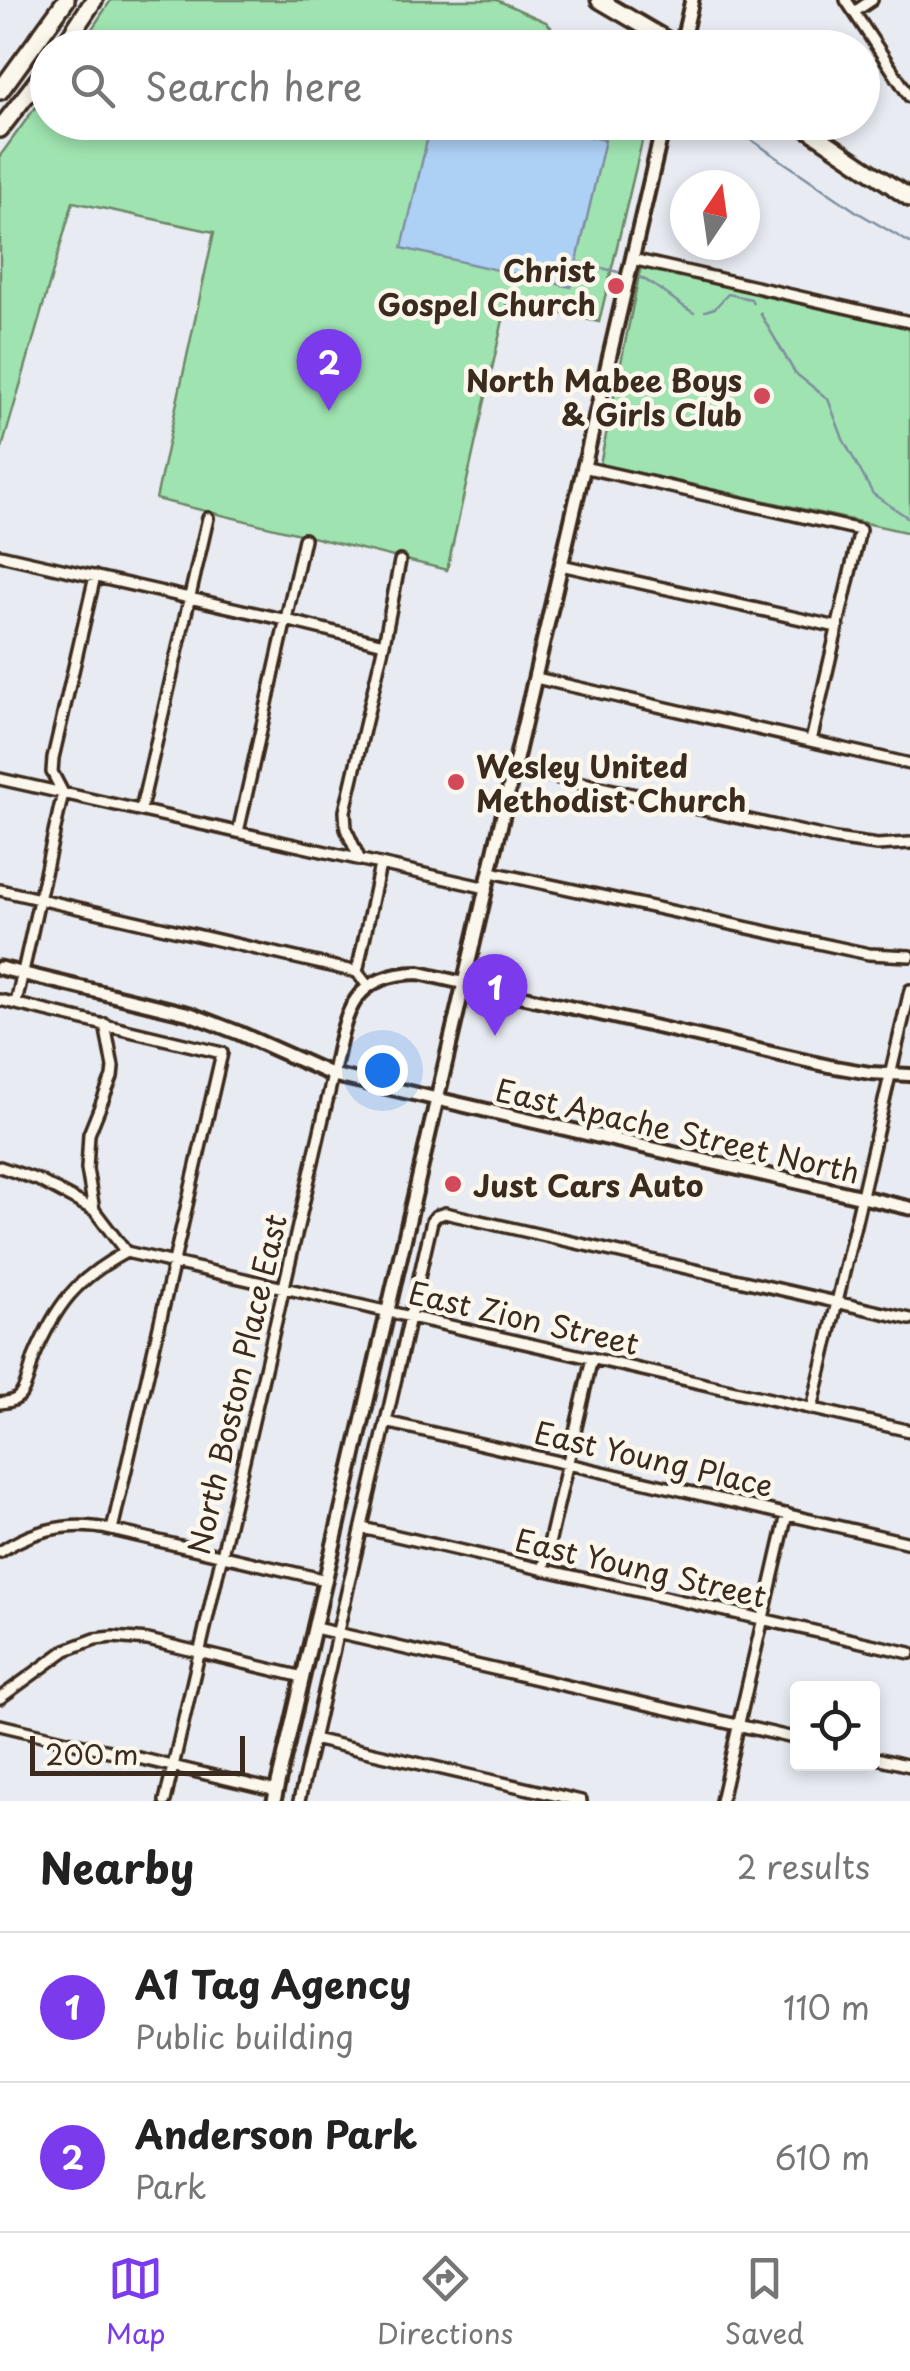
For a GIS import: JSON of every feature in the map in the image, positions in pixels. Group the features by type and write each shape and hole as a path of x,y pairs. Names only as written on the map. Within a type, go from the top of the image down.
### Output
{"highway":[{"path":"44,30 66,0"},
{"path":"74,30 94,0"},
{"path":"600,0 652,30"},
{"path":"0,91 30,50"},
{"path":"0,129 30,90"},
{"path":"823,140 905,194"}],"main road":[{"path":"685,30 692,0"},
{"path":"276,1796 660,140"},
{"name":"East Apache Street North","path":"0,968 190,1014 333,1075 909,1208"}],"street":[{"path":"846,0 865,30"},
{"path":"854,12 872,0"},
{"path":"880,53 910,97"},
{"path":"632,258 910,322"},
{"path":"583,467 860,530 812,741"},
{"path":"141,809 208,518"},
{"path":"238,832 304,539"},
{"path":"0,555 384,644"},
{"path":"360,860 346,829 345,811 400,560"},
{"path":"562,565 838,627"},
{"path":"16,1004 63,793 52,772 53,758 95,576"},
{"path":"536,678 910,764"},
{"path":"514,768 835,839 878,845 910,843"},
{"path":"0,778 487,888"},
{"path":"356,972 380,864"},
{"path":"490,872 869,954 910,956"},
{"path":"0,890 356,972 368,986 386,976 419,973 810,1062 910,1075"},
{"name":"North Boston Place East","path":"165,1801 344,1021 368,986"},
{"path":"812,1409 910,990"},
{"path":"0,1000 222,1053 112,1530"},
{"path":"94,1210 86,1153 96,1113 112,1077 106,1024"},
{"path":"0,1167 38,1180 94,1210 126,1252 80,1282 62,1304 41,1342 20,1396 0,1402"},
{"path":"298,1801 436,1216 445,1213 910,1320"},
{"name":"East Zion Street","path":"126,1252 910,1432"},
{"path":"543,1570 592,1358"},
{"name":"East Young Place","path":"386,1422 910,1543"},
{"path":"720,1801 788,1514"},
{"path":"0,1552 32,1534 82,1525 326,1580"},
{"name":"East Young Street","path":"362,1528 910,1654"},
{"path":"315,1628 790,1738"},
{"path":"0,1698 57,1655 95,1640 129,1638 304,1677"},
{"path":"0,1725 173,1766 276,1796"},
{"path":"313,1739 581,1801"},
{"path":"880,1759 910,1766"}],"green space":[{"path":"111,0 497,0 546,22 554,30 91,30"},
{"path":"30,115 30,140 642,140 599,322 507,302 447,570 156,499 214,232 73,202 0,455 0,156"},
{"name":"North Mabee Boys & Girls Club","path":"641,266 910,327 910,533 600,464"}],"water":[{"path":"427,140 605,140 571,287 402,248"}],"waterway":[{"path":"751,140 910,243"},
{"path":"577,262 618,272"},
{"path":"639,277 694,313"},
{"path":"705,311 715,308 728,294 751,299 753,303"},
{"path":"760,313 795,373 828,399 843,439 873,494 910,519"}],"place":[{"name":"Christ Gospel Church","path":"616,286"},
{"name":"North Mabee Boys & Girls Club","path":"762,396"},
{"name":"Anderson Park","path":"329,411"},
{"name":"Wesley United Methodist Church","path":"456,782"},
{"name":"A1 Tag Agency","path":"495,1036"},
{"name":"Just Cars Auto","path":"453,1184"}]}
